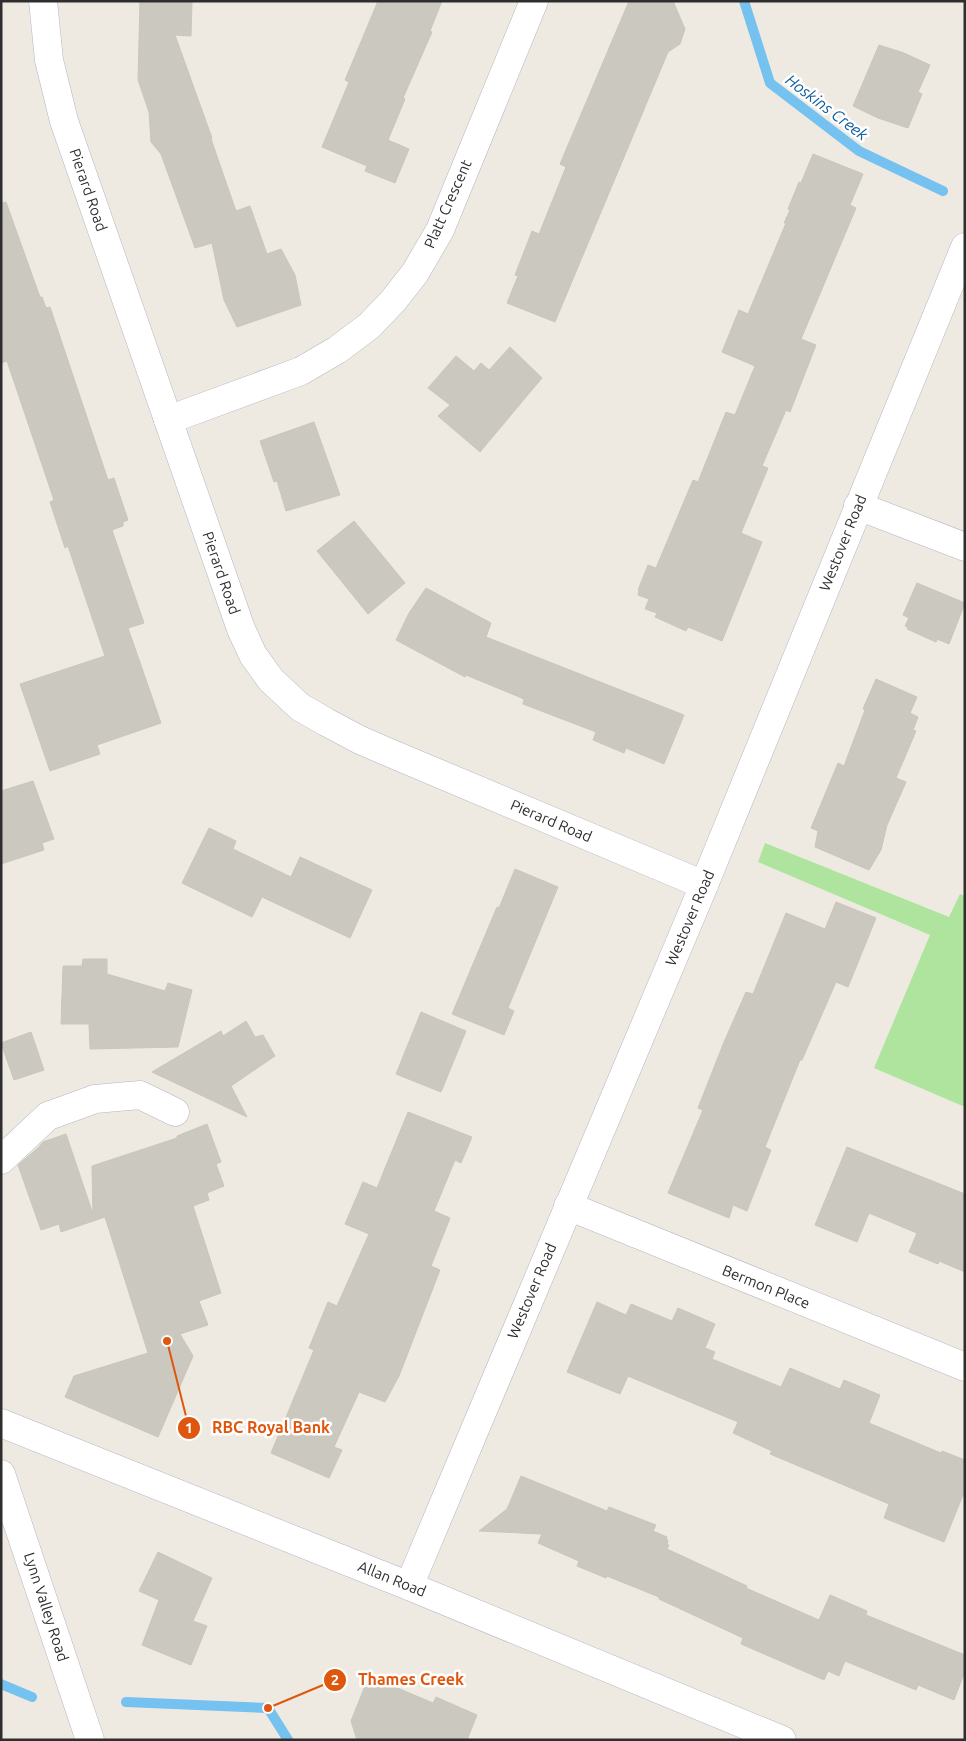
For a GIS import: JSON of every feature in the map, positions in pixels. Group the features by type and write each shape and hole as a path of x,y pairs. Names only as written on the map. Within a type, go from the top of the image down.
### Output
{"street":[{"name":"Pierard Road","path":"43,1 49,60 64,121 238,621 253,655 271,680 300,707 360,740 704,885"},
{"name":"Platt Crescent","path":"168,420 301,371 338,350 368,326 393,301 415,273 440,230 534,1"},
{"name":"Westover Road","path":"409,1586 704,885 965,247"},
{"path":"858,506 965,546"},
{"path":"1,1160 48,1116 95,1099 140,1095 175,1112"},
{"name":"Bermon Place","path":"568,1206 965,1368"},
{"name":"Allan Road","path":"1,1423 409,1586 782,1740"},
{"name":"Lynn Valley Road","path":"1,1474 90,1740"}],"green space":[{"path":"765,843 949,917 960,894 965,896 965,1107 874,1068 930,935 758,862"}],"building":[{"path":"140,1 192,1 191,36 175,35 236,211 250,206 267,254 281,249 295,275 301,305 237,327 224,300 212,243 195,248 161,154 151,142 149,112 138,80"},
{"path":"378,1 442,1 430,31 432,32 403,98 405,99 388,140 409,149 395,183 365,171 367,166 322,147 349,82 345,80"},
{"path":"629,1 673,1 685,29 680,44 668,52 555,322 507,303 518,276 515,275 532,231 539,234 566,167 560,164"},
{"path":"879,45 904,53 930,65 918,92 922,94 908,128 878,118 853,106"},
{"path":"813,154 863,174 850,205 856,208 801,339 816,345 790,412 786,410 762,466 768,468 741,533 762,542 722,641 688,627 686,631 655,617 657,613 645,609 649,599 638,595 638,590 648,565 656,568 693,480 698,482 726,412 735,415 755,366 722,352 739,310 748,314 786,223 784,223 790,210 788,209"},
{"path":"6,202 40,297 42,297 46,308 50,307 108,480 114,478 128,520 123,522 123,526 112,530 144,623 128,628 161,723 97,745 100,754 50,771 20,684 105,656 68,546 65,548 50,502 54,500 7,361 1,363 1,203"},
{"path":"510,347 542,378 480,452 438,416 450,405 428,388 456,356 474,371 481,363 489,370"},
{"path":"314,422 340,495 286,511 277,481 274,482 260,441"},
{"path":"354,521 405,583 368,614 317,551"},
{"path":"917,583 965,603 949,644 937,639 936,642 907,629 908,627 905,626 909,618 903,615"},
{"path":"426,588 491,623 486,637 684,715 664,764 626,748 624,753 593,740 596,732 523,704 524,699 466,675 465,677 396,640 409,613"},
{"path":"876,679 917,697 910,713 918,717 913,730 916,731 896,778 906,782 887,825 881,850 869,870 815,847 818,831 811,828 838,763 844,766 865,710 863,709"},
{"path":"33,781 54,839 42,843 44,850 1,864 1,791"},
{"path":"209,828 236,841 233,849 291,877 300,857 372,890 350,938 262,897 252,917 182,883"},
{"path":"515,869 558,887 508,1008 514,1011 504,1035 452,1014"},
{"path":"836,902 876,918 848,987 836,982 802,1060 800,1060 765,1147 771,1150 747,1211 733,1205 729,1218 668,1193 703,1110 698,1108 724,1042 746,992 753,994 786,913 825,929"},
{"path":"83,959 107,959 107,974 165,991 168,983 192,990 178,1047 90,1049 89,1024 61,1024 63,966 82,966"},
{"path":"421,1012 466,1031 441,1092 396,1074"},
{"path":"246,1021 255,1037 263,1035 275,1056 231,1086 247,1117 152,1072 221,1031 223,1036"},
{"path":"31,1032 44,1070 14,1080 1,1043"},
{"path":"408,1112 472,1137 461,1163 455,1160 434,1211 450,1218 431,1266 440,1270 399,1376 385,1402 359,1392 334,1447 342,1450 329,1478 271,1453 314,1350 309,1348 328,1302 337,1306 369,1234 345,1224 363,1182 377,1188"},
{"path":"207,1124 221,1162 216,1164 224,1186 207,1193 209,1200 193,1206 221,1293 199,1301 208,1325 180,1334 193,1356 158,1437 65,1397 74,1376 148,1353 105,1217 61,1232 59,1224 41,1230 18,1165 43,1142 66,1134 93,1214 92,1166 177,1138 177,1136"},
{"path":"847,1147 965,1194 965,1272 939,1261 938,1264 909,1252 917,1233 869,1213 857,1242 815,1225"},
{"path":"597,1302 626,1315 631,1304 672,1321 678,1308 715,1324 705,1348 715,1352 712,1359 781,1387 790,1368 840,1389 844,1380 880,1395 869,1423 941,1453 942,1451 965,1460 965,1490 944,1542 884,1518 889,1504 770,1454 772,1451 733,1433 738,1422 628,1376 620,1394 567,1372"},
{"path":"521,1476 607,1511 609,1507 656,1525 653,1531 667,1537 667,1544 669,1545 667,1549 747,1586 746,1588 819,1620 830,1595 867,1611 866,1615 965,1655 965,1671 954,1700 918,1685 916,1690 845,1661 839,1676 828,1671 824,1680 741,1644 743,1638 659,1599 659,1597 577,1566 579,1561 538,1543 542,1534 479,1531 507,1509"},
{"path":"158,1552 212,1578 193,1621 207,1626 191,1665 142,1645 159,1600 139,1591"},
{"path":"369,1676 433,1703 436,1697 477,1715 467,1740 357,1740 351,1721"}],"waterway":[{"name":"Hoskins Creek","path":"744,1 770,83 859,151 943,191"},
{"path":"1,1684 32,1697"},
{"path":"126,1702 268,1708 288,1740"}],"place":[{"name":"RBC Royal Bank","path":"167,1341"},
{"name":"Thames Creek","path":"268,1708"}]}
